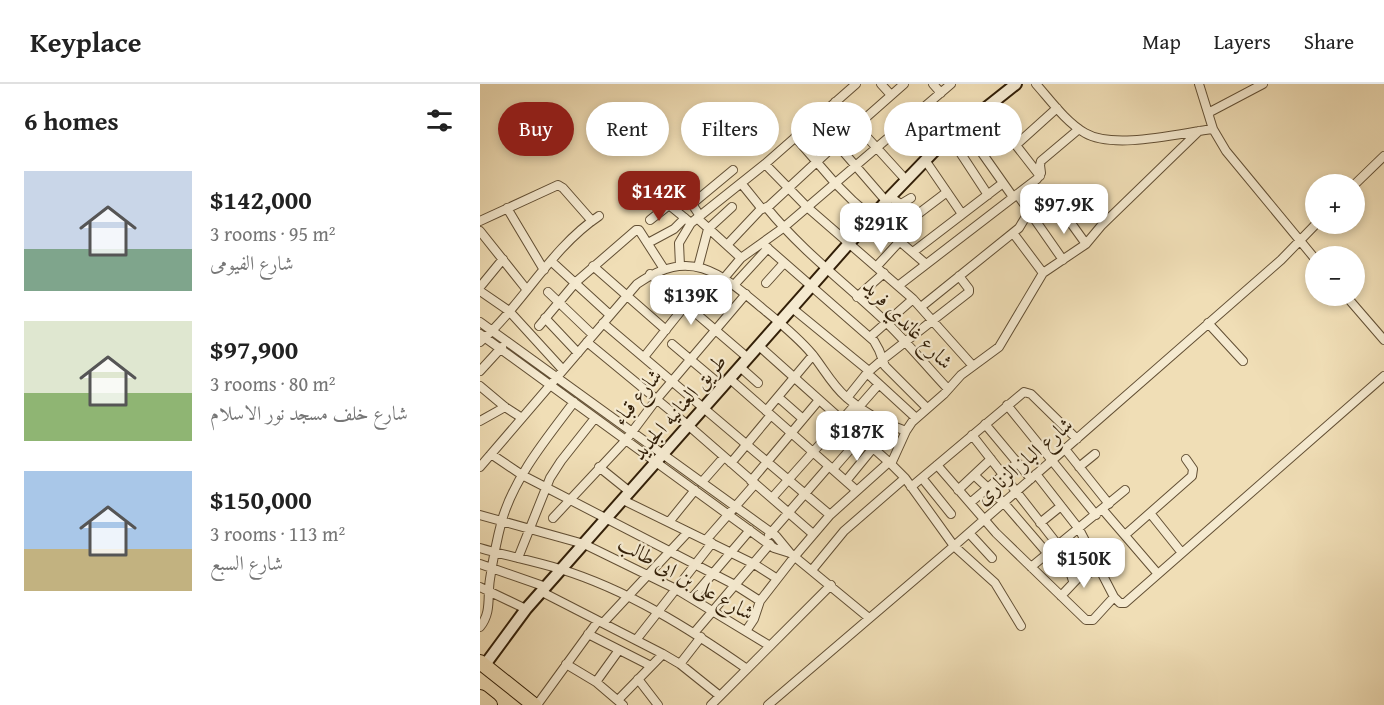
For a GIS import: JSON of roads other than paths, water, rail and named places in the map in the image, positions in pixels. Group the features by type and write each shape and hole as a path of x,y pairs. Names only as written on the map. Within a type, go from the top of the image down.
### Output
{"highway":[{"path":"482,664 536,705"},
{"path":"480,697 490,705"}],"street":[{"path":"835,102 856,84"},
{"path":"881,84 891,95"},
{"path":"872,112 904,84"},
{"path":"933,84 941,93"},
{"path":"734,285 765,246 783,228 951,84"},
{"name":"طريق العنانيه الجديد","path":"994,102 1016,84"},
{"path":"1036,84 1079,129 1096,138 1114,142 1213,129"},
{"path":"1199,84 1213,129 1233,161 1305,247"},
{"path":"1208,113 1263,84"},
{"path":"1022,140 1057,108"},
{"path":"898,286 1040,176 1041,161 1079,129"},
{"path":"746,631 754,620 760,602 792,554 856,490 890,463 906,431 916,418 948,390 960,375 999,347 1043,273 1086,244 1101,226 1199,131"},
{"path":"648,243 693,219 727,195 791,141"},
{"path":"872,143 906,180"},
{"path":"1022,153 1040,176"},
{"path":"811,156 835,183 926,264"},
{"path":"727,245 764,208 823,156"},
{"path":"846,156 888,199 901,204 911,198"},
{"name":"طريق العنانيه الجديد","path":"482,664 526,609 888,199 929,156"},
{"path":"962,156 988,195"},
{"path":"984,156 1003,183 1030,213 1063,260"},
{"path":"1365,174 1384,156"},
{"path":"925,160 962,214"},
{"path":"765,164 807,207 913,299 973,366"},
{"path":"680,266 679,243 693,219 692,204 733,170"},
{"path":"717,183 727,195"},
{"name":"شارع غاندي فريد","path":"741,183 826,270 886,323 948,390"},
{"path":"913,252 1003,183"},
{"path":"480,221 558,185 596,218 576,234 492,330 482,338 626,440 702,482 736,506 780,539 792,554 869,618"},
{"path":"890,232 947,192"},
{"path":"650,220 668,205 708,229 741,258"},
{"path":"698,267 708,229 732,207"},
{"path":"507,208 544,270"},
{"path":"1063,212 1086,244"},
{"path":"921,307 1013,233 1030,213"},
{"path":"578,352 542,322 576,282 636,230 639,230 664,269"},
{"path":"480,231 527,290"},
{"path":"1013,233 1043,273"},
{"name":"شارع الباز الزنارى","path":"768,705 1034,477 1281,260 1305,234"},
{"path":"877,266 900,241"},
{"path":"725,277 741,258 765,246"},
{"path":"765,246 870,337 877,345 887,369 927,408"},
{"path":"503,259 480,289 509,311 563,370"},
{"path":"551,261 610,315"},
{"path":"766,283 784,263"},
{"path":"593,266 666,330"},
{"path":"480,467 625,296 650,274 680,266 698,267 725,277 780,322 813,355 846,398 891,426 906,431"},
{"path":"857,297 884,273"},
{"path":"650,274 748,358"},
{"path":"846,398 868,372 970,290 958,276"},
{"path":"548,292 593,335"},
{"name":"شارع قباء","path":"553,518 626,440 746,294"},
{"path":"644,357 693,297"},
{"path":"870,337 913,299"},
{"path":"1355,306 1384,340"},
{"path":"792,308 868,372 916,418"},
{"path":"480,322 632,432 695,490 779,550 792,554"},
{"path":"603,323 830,515"},
{"path":"1208,323 1243,361"},
{"path":"480,371 507,341"},
{"path":"587,342 689,426 813,534"},
{"path":"672,344 690,360 769,413 856,490"},
{"path":"759,346 890,463 911,487 954,546 995,583 1021,626"},
{"path":"731,463 747,444 778,397 813,355"},
{"path":"740,367 758,383"},
{"path":"985,424 1079,529 1114,597 1120,603 1125,603 1384,376"},
{"path":"772,498 842,420 879,384"},
{"path":"480,386 522,418"},
{"path":"911,487 1021,394 1028,392 1077,439"},
{"path":"778,397 803,419"},
{"path":"636,640 696,564 709,542 767,462 819,400"},
{"path":"480,627 488,614 492,569 502,520 522,475 574,402"},
{"path":"1007,405 1052,460 1103,510 1158,574"},
{"path":"480,422 505,407"},
{"path":"518,558 546,488 561,461 595,418"},
{"path":"846,481 891,426"},
{"path":"972,435 1040,523 1060,544 1073,581"},
{"path":"680,664 714,610 754,564 771,533 805,494 861,437"},
{"path":"1065,449 1079,467 1103,510"},
{"path":"480,453 696,564 735,585 760,602"},
{"path":"1079,467 1095,454"},
{"path":"702,482 724,457"},
{"path":"958,490 990,459"},
{"path":"1125,535 1191,476 1193,469 1186,459"},
{"path":"970,503 1017,462"},
{"path":"937,465 984,520 1086,620 1091,621 1114,597"},
{"path":"600,467 627,496 669,522 754,564 776,578"},
{"path":"974,475 1004,503 1048,554"},
{"path":"812,570 844,531 904,478"},
{"path":"922,478 951,514"},
{"path":"669,522 695,490"},
{"path":"1031,567 1125,490"},
{"path":"1040,523 1060,506"},
{"path":"1150,513 1182,554"},
{"name":"شارع على بن ابى طالب","path":"480,515 584,544 676,589 770,646"},
{"path":"692,598 750,530"},
{"path":"536,705 588,634 688,531"},
{"path":"969,533 992,558"},
{"path":"480,548 562,570 626,597 698,635 747,669"},
{"path":"480,564 544,589 600,622 663,654 680,664 720,696"},
{"path":"1061,596 1073,581 1099,569"},
{"path":"711,705 831,585"},
{"path":"480,587 526,609"},
{"path":"588,634 651,666"},
{"path":"596,682 619,650"},
{"path":"566,664 596,682 621,703 638,680 663,654"},
{"path":"638,680 658,705"}]}
